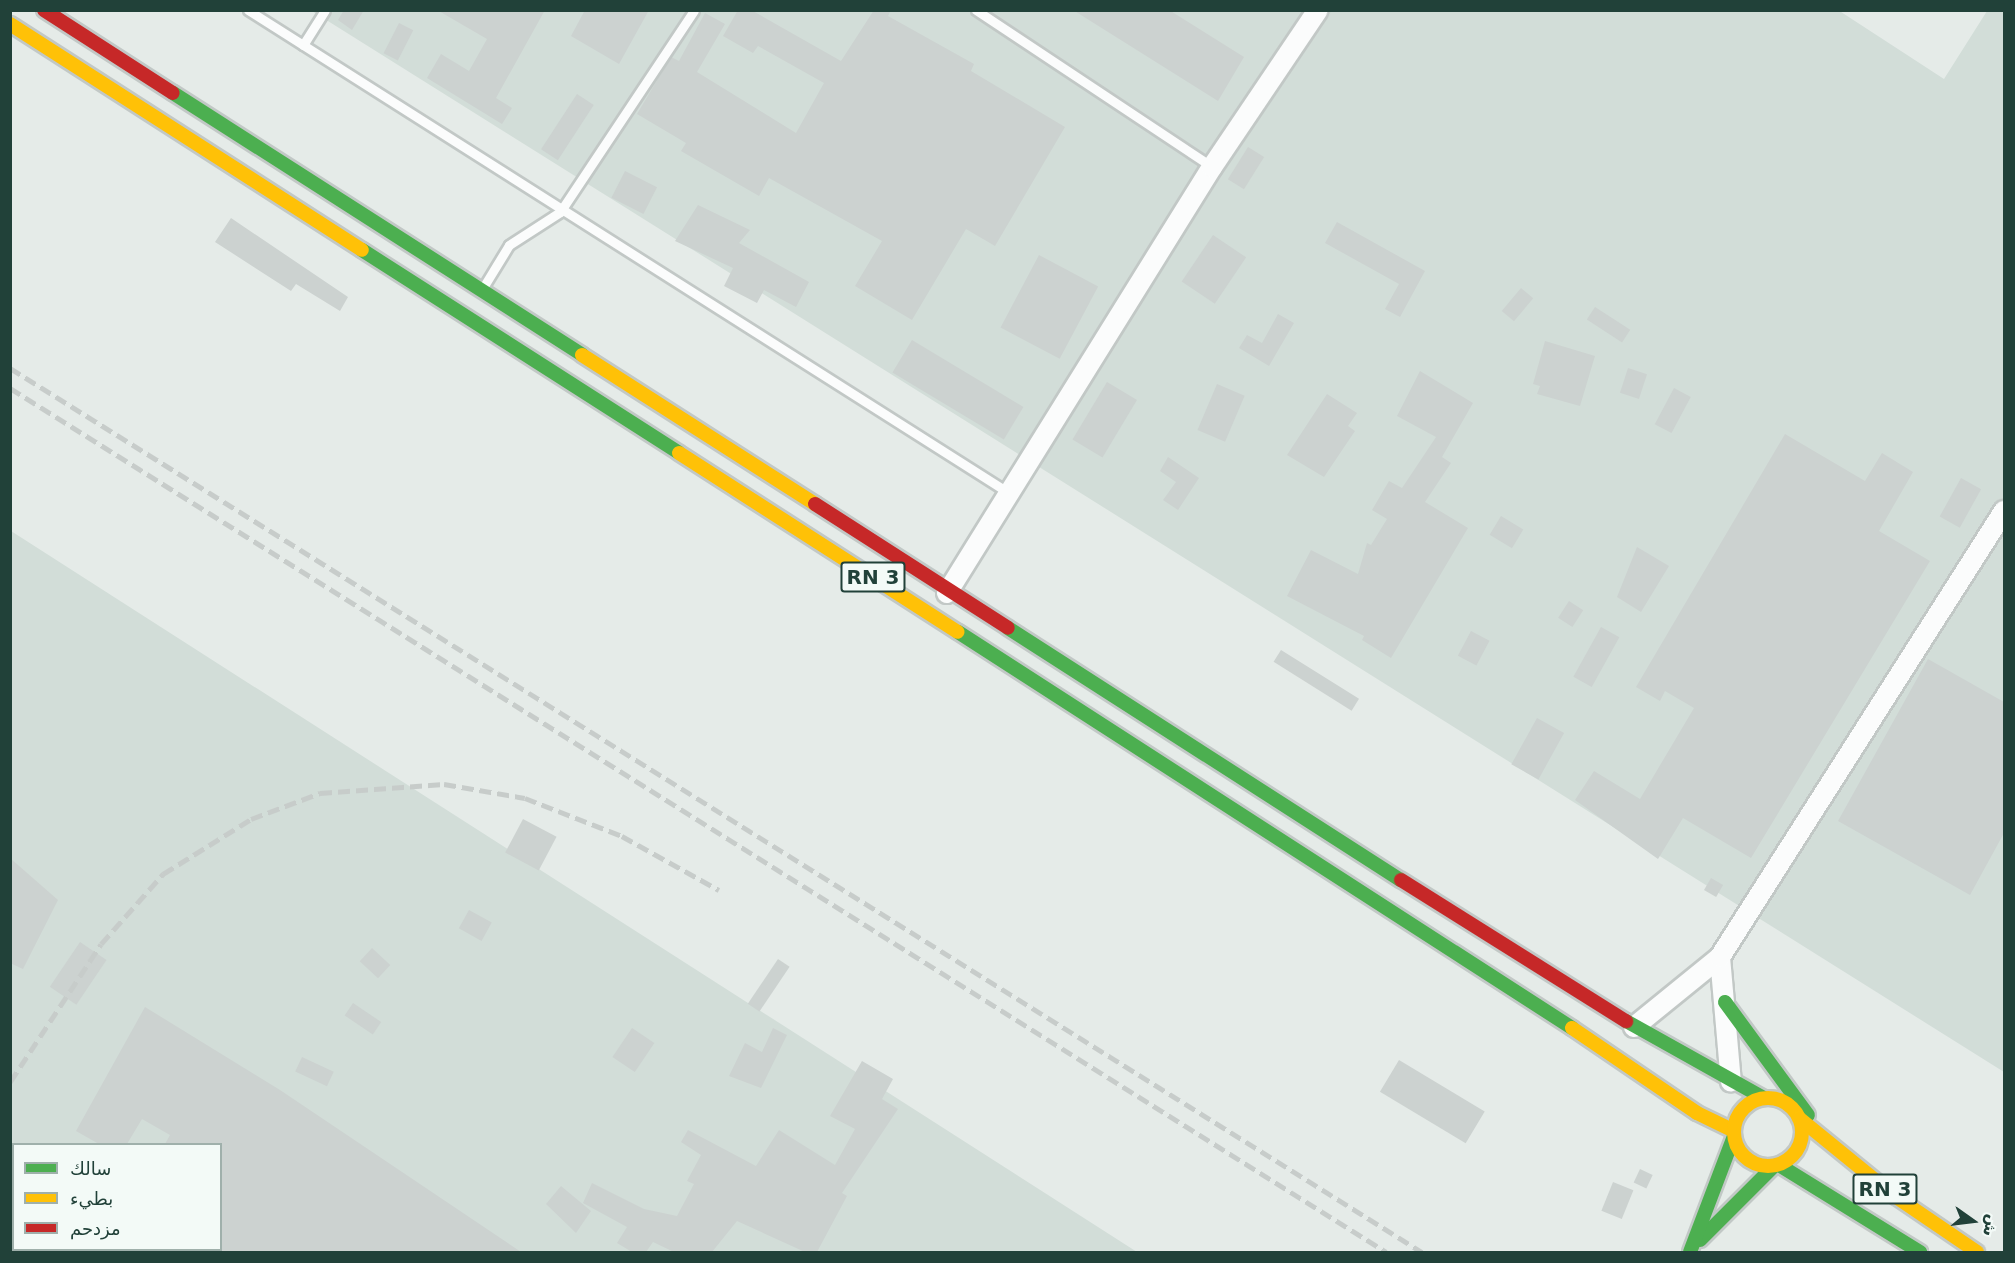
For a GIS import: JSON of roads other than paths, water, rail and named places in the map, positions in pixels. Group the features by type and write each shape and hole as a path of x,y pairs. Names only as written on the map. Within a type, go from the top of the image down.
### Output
{"main road":[{"name":"RN 3","path":"44,10 482,290 947,593 1634,1027 1764,1098"},
{"name":"RN 3","path":"10,24 1476,964 1697,1113 1734,1134"},
{"path":"1725,1002 1775,1063 1821,1137"},
{"path":"1764,1098 1785,1102 1799,1118 1797,1150 1777,1165 1693,1249 1740,1113 1764,1098"},
{"name":"RN 3","path":"1799,1118 1821,1137 1977,1252"},
{"path":"1734,1134 1748,1160 1777,1165"},
{"name":"RN 3","path":"1777,1165 1920,1252"}],"street":[{"path":"947,593 1212,167 1318,10"},
{"path":"1634,1027 1720,957 2004,511"},
{"path":"1720,957 1731,1082"}],"lane":[{"path":"248,10 560,212 1009,493"},
{"path":"303,45 325,10"},
{"path":"482,290 510,245 560,212 694,10"},
{"path":"976,10 1212,167"}],"railway":[{"path":"10,368 1422,1252"},
{"path":"10,388 1386,1252"},
{"path":"10,1082 101,944 163,874 251,819 320,793 444,784 525,798 622,836 719,890"}]}
